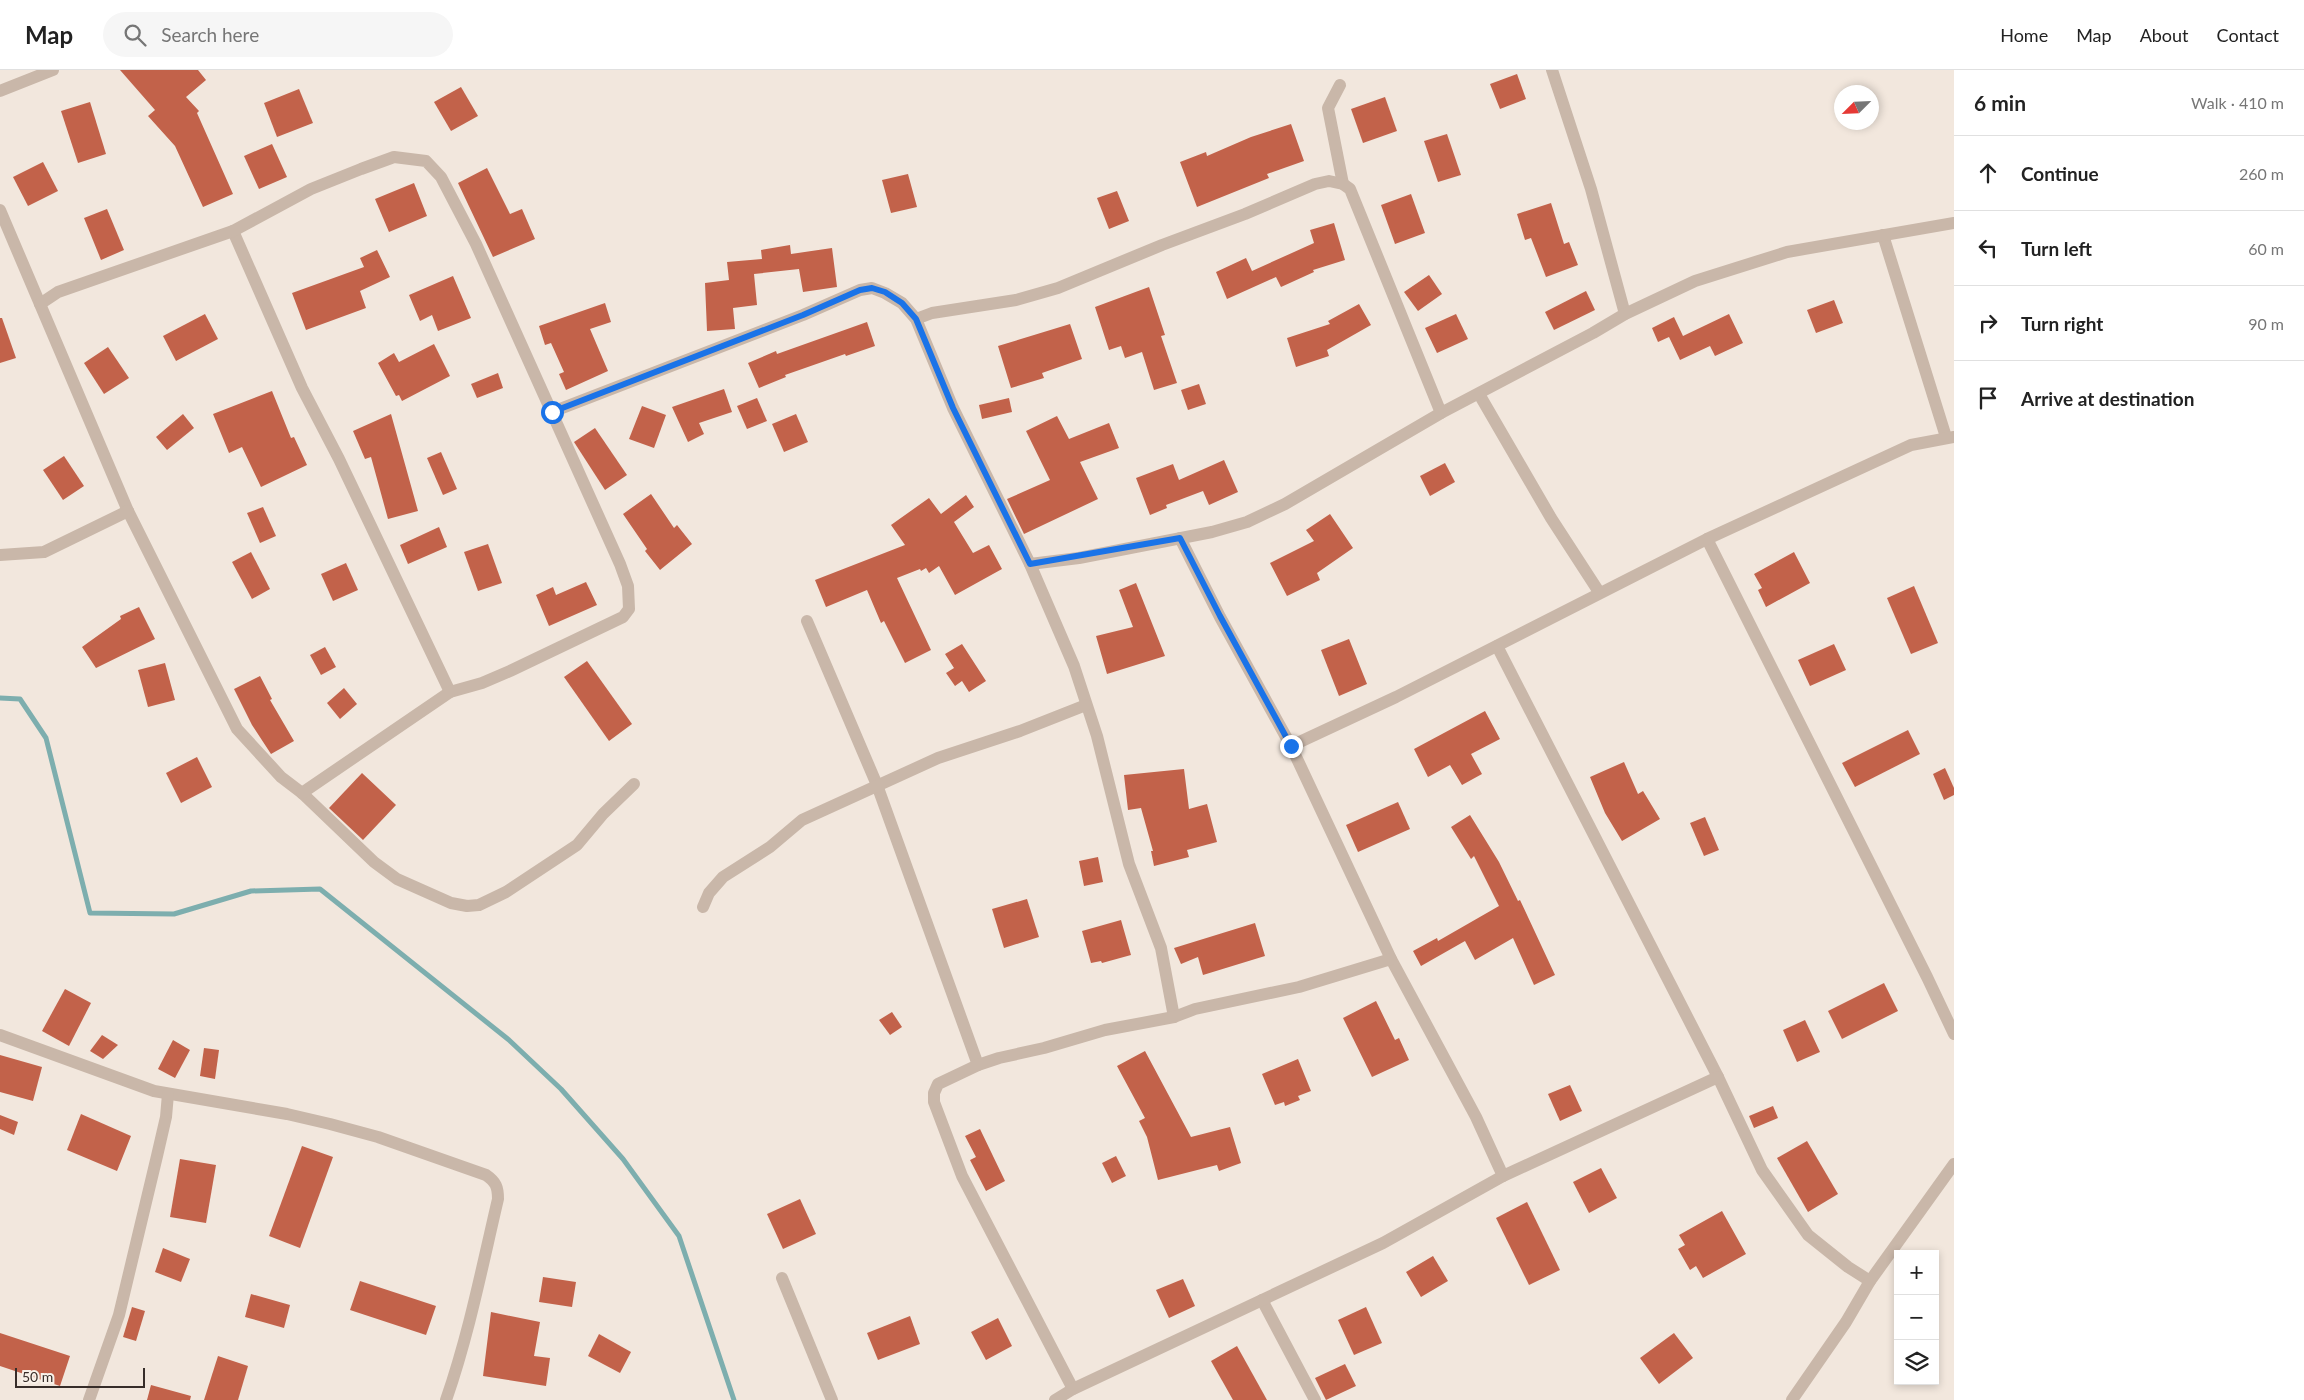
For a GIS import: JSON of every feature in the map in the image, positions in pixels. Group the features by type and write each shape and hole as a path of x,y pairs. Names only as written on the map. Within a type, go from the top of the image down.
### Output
{"street":[{"path":"0,91 53,70"},
{"path":"1552,70 1591,189 1625,314"},
{"path":"1340,85 1328,108 1343,184"},
{"path":"40,304 58,292 233,231 311,189 394,157 426,161 441,177 476,244 620,564 628,586 629,610 623,617 510,671 482,683 450,692 302,793"},
{"path":"916,319 932,314 1016,300 1058,288 1162,245 1245,214 1315,184 1329,181 1343,184 1350,189 1362,214 1441,413"},
{"path":"0,210 128,511 237,729 256,752 374,862 397,880 451,903 467,906 479,905 506,892 577,845 603,814 634,784"},
{"path":"1030,564 1212,532 1247,522 1285,504 1441,413 1625,314 1696,280 1758,260 1882,235 1954,223"},
{"path":"233,231 302,388 339,459 450,692"},
{"path":"1291,746 1497,646 1599,592 1707,539 1911,445 1950,437 1882,235"},
{"path":"552,412 803,315 860,290 872,288 885,292 902,303 916,319 953,408 1030,564 1074,666 1097,736 1129,864 1161,948 1174,1017"},
{"path":"1479,394 1551,518 1599,592"},
{"path":"0,555 44,552 128,511"},
{"path":"1180,538 1291,746 1392,959 1476,1117 1503,1176"},
{"path":"1707,539 1954,1034"},
{"path":"807,621 877,785 978,1065"},
{"path":"1497,646 1718,1077 1762,1170 1808,1235 1848,1267 1870,1281"},
{"path":"704,908 709,893 723,877 770,847 802,820 938,758 1020,731 1086,705"},
{"path":"1073,1389 962,1176 934,1102 934,1093 938,1084 978,1065 1105,1030 1174,1017 1209,1006 1299,987 1392,959"},
{"path":"0,1035 139,1086 168,1094 287,1114 378,1136 486,1175 494,1180 498,1186 498,1199 481,1281 467,1336 446,1400"},
{"path":"1054,1400 1073,1389 1383,1243 1503,1176 1718,1077"},
{"path":"89,1400 119,1314 158,1156 166,1117 168,1094"},
{"path":"1792,1400 1846,1322 1870,1281 1954,1164"},
{"path":"782,1278 832,1400"},
{"path":"1262,1300 1315,1400"}],"building":[{"path":"120,70 198,70 206,80 186,97 199,111 197,113 233,194 203,207 175,146 148,116 155,110"},
{"path":"1517,74 1526,99 1500,109 1490,84"},
{"path":"461,87 478,116 451,131 434,102"},
{"path":"299,89 313,123 277,137 264,103"},
{"path":"1385,97 1397,131 1363,143 1351,109"},
{"path":"90,102 106,154 78,163 61,111"},
{"path":"1291,124 1304,161 1267,174 1269,178 1197,207 1180,162 1206,152 1207,156 1251,137"},
{"path":"1447,134 1461,175 1438,182 1424,141"},
{"path":"272,144 287,177 259,189 244,156"},
{"path":"43,162 58,191 28,206 13,177"},
{"path":"487,168 510,214 522,209 535,239 493,257 458,183"},
{"path":"908,174 917,207 891,213 882,180"},
{"path":"414,183 427,216 389,232 375,199"},
{"path":"1117,191 1129,221 1109,229 1097,198"},
{"path":"1411,194 1425,233 1395,244 1381,205"},
{"path":"1551,203 1564,244 1569,242 1578,265 1546,277 1531,238 1525,240 1517,214"},
{"path":"107,209 124,250 101,260 84,218"},
{"path":"1334,223 1345,260 1313,270 1314,272 1281,287 1276,277 1227,299 1216,272 1246,258 1252,271 1314,243 1310,230"},
{"path":"790,245 791,254 832,248 837,287 803,292 799,269 754,274 757,305 733,308 735,329 707,331 705,283 729,280 727,262 762,259 761,250"},
{"path":"377,250 390,277 360,291 366,308 306,330 292,293 364,267 360,258"},
{"path":"1429,275 1442,294 1418,311 1404,292"},
{"path":"453,276 471,318 438,331 432,315 420,321 409,295"},
{"path":"1149,287 1165,335 1161,336 1177,383 1154,390 1142,352 1125,358 1121,346 1109,350 1095,307"},
{"path":"1586,291 1595,310 1554,330 1545,312"},
{"path":"1834,300 1843,323 1816,333 1807,310"},
{"path":"605,303 611,322 590,329 608,371 566,390 559,374 564,372 551,343 545,345 539,326"},
{"path":"1359,304 1371,325 1327,350 1329,356 1296,367 1287,338 1330,324 1328,321"},
{"path":"205,314 218,339 176,361 163,336"},
{"path":"1456,314 1468,339 1437,353 1425,328"},
{"path":"1729,314 1743,343 1715,356 1710,346 1680,360 1669,337 1658,342 1652,328 1674,317 1683,336"},
{"path":"0,318 2,318 16,358 0,363"},
{"path":"867,322 875,346 846,356 845,354 785,375 786,377 759,388 748,363 776,351 777,354"},
{"path":"1070,324 1082,359 1042,373 1044,378 1011,388 998,346"},
{"path":"434,344 450,376 402,401 399,395 396,396 378,363 394,353 399,362"},
{"path":"108,347 129,378 104,394 84,363"},
{"path":"498,373 503,388 477,398 471,384"},
{"path":"1199,384 1206,404 1188,410 1181,390"},
{"path":"724,389 732,412 699,423 704,434 688,442 672,407"},
{"path":"272,391 291,438 294,437 307,465 261,487 242,447 229,453 213,414"},
{"path":"757,398 767,421 747,429 737,406"},
{"path":"1009,398 1012,412 982,419 979,405"},
{"path":"642,406 666,415 654,448 629,439"},
{"path":"183,414 194,428 167,450 156,437"},
{"path":"391,414 418,511 388,519 371,457 365,459 353,431"},
{"path":"796,414 808,442 784,452 772,424"},
{"path":"1057,416 1069,439 1109,423 1119,448 1080,462 1098,499 1024,534 1007,499 1050,480 1026,431"},
{"path":"595,428 627,475 605,490 574,442"},
{"path":"441,452 457,489 443,495 427,458"},
{"path":"64,456 84,486 63,500 43,470"},
{"path":"1224,460 1238,492 1209,505 1203,491 1166,505 1167,508 1150,515 1136,478 1173,464 1179,480"},
{"path":"1445,463 1455,482 1430,496 1420,476"},
{"path":"651,494 674,528 677,525 692,544 660,570 645,551 647,549 623,514"},
{"path":"966,495 974,507 954,522 973,553 989,545 1002,569 955,595 939,566 929,573 926,568 897,578 931,650 905,663 884,621 881,623 867,590 826,607 815,580 905,545 891,525 929,498 941,514"},
{"path":"263,507 276,536 260,543 247,513"},
{"path":"1330,514 1353,548 1317,573 1320,580 1287,596 1270,563 1314,541 1306,530"},
{"path":"439,527 447,547 408,564 400,545"},
{"path":"488,544 502,583 478,591 464,552"},
{"path":"251,552 270,589 252,599 232,562"},
{"path":"1794,552 1810,583 1766,607 1758,590 1762,588 1754,574"},
{"path":"346,563 358,590 333,601 321,574"},
{"path":"586,582 597,605 549,626 536,595 553,587 556,595"},
{"path":"1136,583 1165,656 1107,674 1096,636 1133,627 1119,590"},
{"path":"1914,586 1938,643 1911,654 1887,598"},
{"path":"139,607 155,639 96,668 82,647 121,619 120,616"},
{"path":"1349,639 1367,684 1339,696 1321,650"},
{"path":"962,644 986,681 969,692 962,681 955,686 946,673 954,668 945,654"},
{"path":"1834,644 1846,670 1810,686 1798,660"},
{"path":"325,647 336,667 321,675 310,655"},
{"path":"587,661 632,724 609,741 564,677"},
{"path":"165,663 175,700 148,707 138,670"},
{"path":"260,676 272,699 270,700 294,741 271,754 252,725 234,689"},
{"path":"344,688 357,704 340,719 327,703"},
{"path":"1485,711 1500,739 1471,754 1482,774 1462,785 1450,765 1428,777 1414,749"},
{"path":"1908,730 1920,754 1855,787 1842,763"},
{"path":"197,757 212,787 181,803 166,773"},
{"path":"1624,762 1638,794 1643,791 1660,819 1622,841 1605,813 1590,777"},
{"path":"1945,768 1954,788 1954,795 1944,800 1933,774"},
{"path":"1184,769 1189,809 1207,804 1217,842 1187,850 1189,857 1154,866 1151,851 1153,851 1141,808 1128,810 1124,775"},
{"path":"362,773 396,805 363,840 329,808"},
{"path":"1398,802 1410,829 1358,852 1346,825"},
{"path":"1470,815 1499,862 1518,901 1520,900 1555,975 1534,985 1513,938 1475,960 1465,941 1421,966 1413,951 1437,938 1438,941 1499,906 1474,856 1471,859 1451,827"},
{"path":"1705,817 1719,850 1704,856 1690,823"},
{"path":"1098,857 1103,882 1084,886 1079,861"},
{"path":"1027,899 1039,937 1004,948 992,909"},
{"path":"1121,920 1131,955 1102,963 1101,961 1091,963 1082,931"},
{"path":"1255,923 1265,956 1203,975 1198,957 1181,964 1174,948"},
{"path":"1884,983 1898,1011 1842,1039 1828,1011"},
{"path":"65,989 91,1003 69,1046 42,1031"},
{"path":"1376,1001 1395,1040 1399,1038 1409,1060 1372,1077 1343,1018"},
{"path":"892,1012 902,1027 890,1035 879,1020"},
{"path":"1805,1020 1820,1052 1797,1062 1783,1030"},
{"path":"102,1035 118,1045 103,1059 90,1051"},
{"path":"173,1040 190,1050 175,1078 158,1069"},
{"path":"204,1048 219,1050 215,1079 200,1076"},
{"path":"1145,1051 1191,1137 1230,1127 1241,1163 1219,1171 1217,1165 1158,1180 1147,1137 1139,1121 1145,1118 1117,1066"},
{"path":"0,1055 42,1067 33,1101 0,1092"},
{"path":"1298,1059 1311,1091 1298,1096 1300,1100 1285,1106 1284,1102 1275,1105 1262,1074"},
{"path":"1570,1085 1582,1111 1560,1121 1548,1094"},
{"path":"1773,1106 1778,1118 1754,1128 1749,1116"},
{"path":"81,1114 131,1136 117,1171 67,1150"},
{"path":"0,1115 18,1122 14,1135 0,1129"},
{"path":"980,1129 1005,1181 986,1191 970,1160 976,1157 965,1136"},
{"path":"1807,1141 1838,1194 1808,1212 1777,1158"},
{"path":"302,1146 333,1157 300,1248 269,1236"},
{"path":"1116,1156 1126,1176 1112,1183 1102,1163"},
{"path":"180,1159 216,1165 206,1223 170,1217"},
{"path":"1601,1168 1617,1198 1589,1213 1573,1182"},
{"path":"800,1199 816,1234 783,1249 767,1214"},
{"path":"1527,1202 1560,1270 1529,1285 1496,1218"},
{"path":"1722,1211 1746,1254 1703,1278 1696,1266 1690,1270 1678,1249 1685,1245 1679,1235"},
{"path":"163,1248 190,1259 181,1282 155,1272"},
{"path":"1433,1256 1448,1281 1421,1297 1406,1272"},
{"path":"543,1277 576,1282 572,1307 539,1302"},
{"path":"1183,1279 1195,1306 1169,1318 1156,1290"},
{"path":"360,1281 436,1306 426,1335 350,1310"},
{"path":"251,1294 290,1305 284,1328 245,1317"},
{"path":"132,1307 145,1311 136,1341 123,1337"},
{"path":"1366,1307 1382,1343 1354,1355 1338,1320"},
{"path":"491,1312 540,1322 534,1356 550,1358 546,1386 483,1376"},
{"path":"910,1316 920,1344 878,1360 867,1333"},
{"path":"998,1318 1012,1346 986,1360 971,1332"},
{"path":"0,1333 70,1356 60,1386 0,1366"},
{"path":"1674,1333 1693,1358 1659,1384 1640,1358"},
{"path":"599,1334 631,1352 620,1373 588,1356"},
{"path":"1237,1346 1267,1400 1233,1400 1211,1361"},
{"path":"218,1356 248,1366 238,1400 204,1400"},
{"path":"1345,1364 1356,1386 1326,1400 1315,1378"},
{"path":"151,1385 191,1396 190,1400 147,1400"}],"waterway":[{"path":"0,698 20,699 46,738 90,913 174,914 251,891 320,889 509,1040 561,1089 623,1159 679,1236 734,1400"}],"route":[{"path":"552,412 803,315 838,298 860,290 872,288 885,292 902,303 916,319 953,408 1030,564 1079,558 1180,538 1192,565 1291,746"}]}
